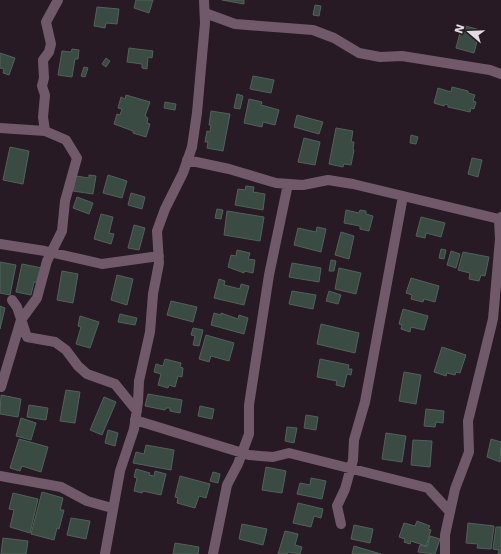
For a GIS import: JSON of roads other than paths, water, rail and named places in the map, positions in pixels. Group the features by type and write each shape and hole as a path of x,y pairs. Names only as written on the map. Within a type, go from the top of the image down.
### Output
{"street":[{"path":"45,131 43,117 45,95 42,86 44,78 43,60 49,52 50,44 46,22 58,0"},
{"path":"105,554 112,508 120,471 136,415 139,381 150,332 153,294 159,263 157,231 165,208 192,147 197,113 204,0"},
{"path":"204,13 235,24 313,30 334,38 360,53 380,57 402,56 490,70 501,74"},
{"path":"0,128 45,131 66,140 77,158 65,201 62,231 47,261 37,298 21,320 1,386"},
{"path":"187,160 229,169 276,183 302,185 328,180 353,184 500,218 500,239 493,318 468,421 469,452 455,489 445,535 445,554"},
{"path":"213,554 227,485 249,434 249,405 257,351 269,275 288,184"},
{"path":"341,524 337,506 345,489 351,469 354,440 365,402 403,196"},
{"path":"0,244 102,264 159,256"},
{"path":"12,300 17,307 27,336 55,342 66,350 78,366 87,374 115,384 136,415 242,453 273,457 289,453 428,488 450,512"},
{"path":"0,476 61,487 87,501 112,508"}]}
